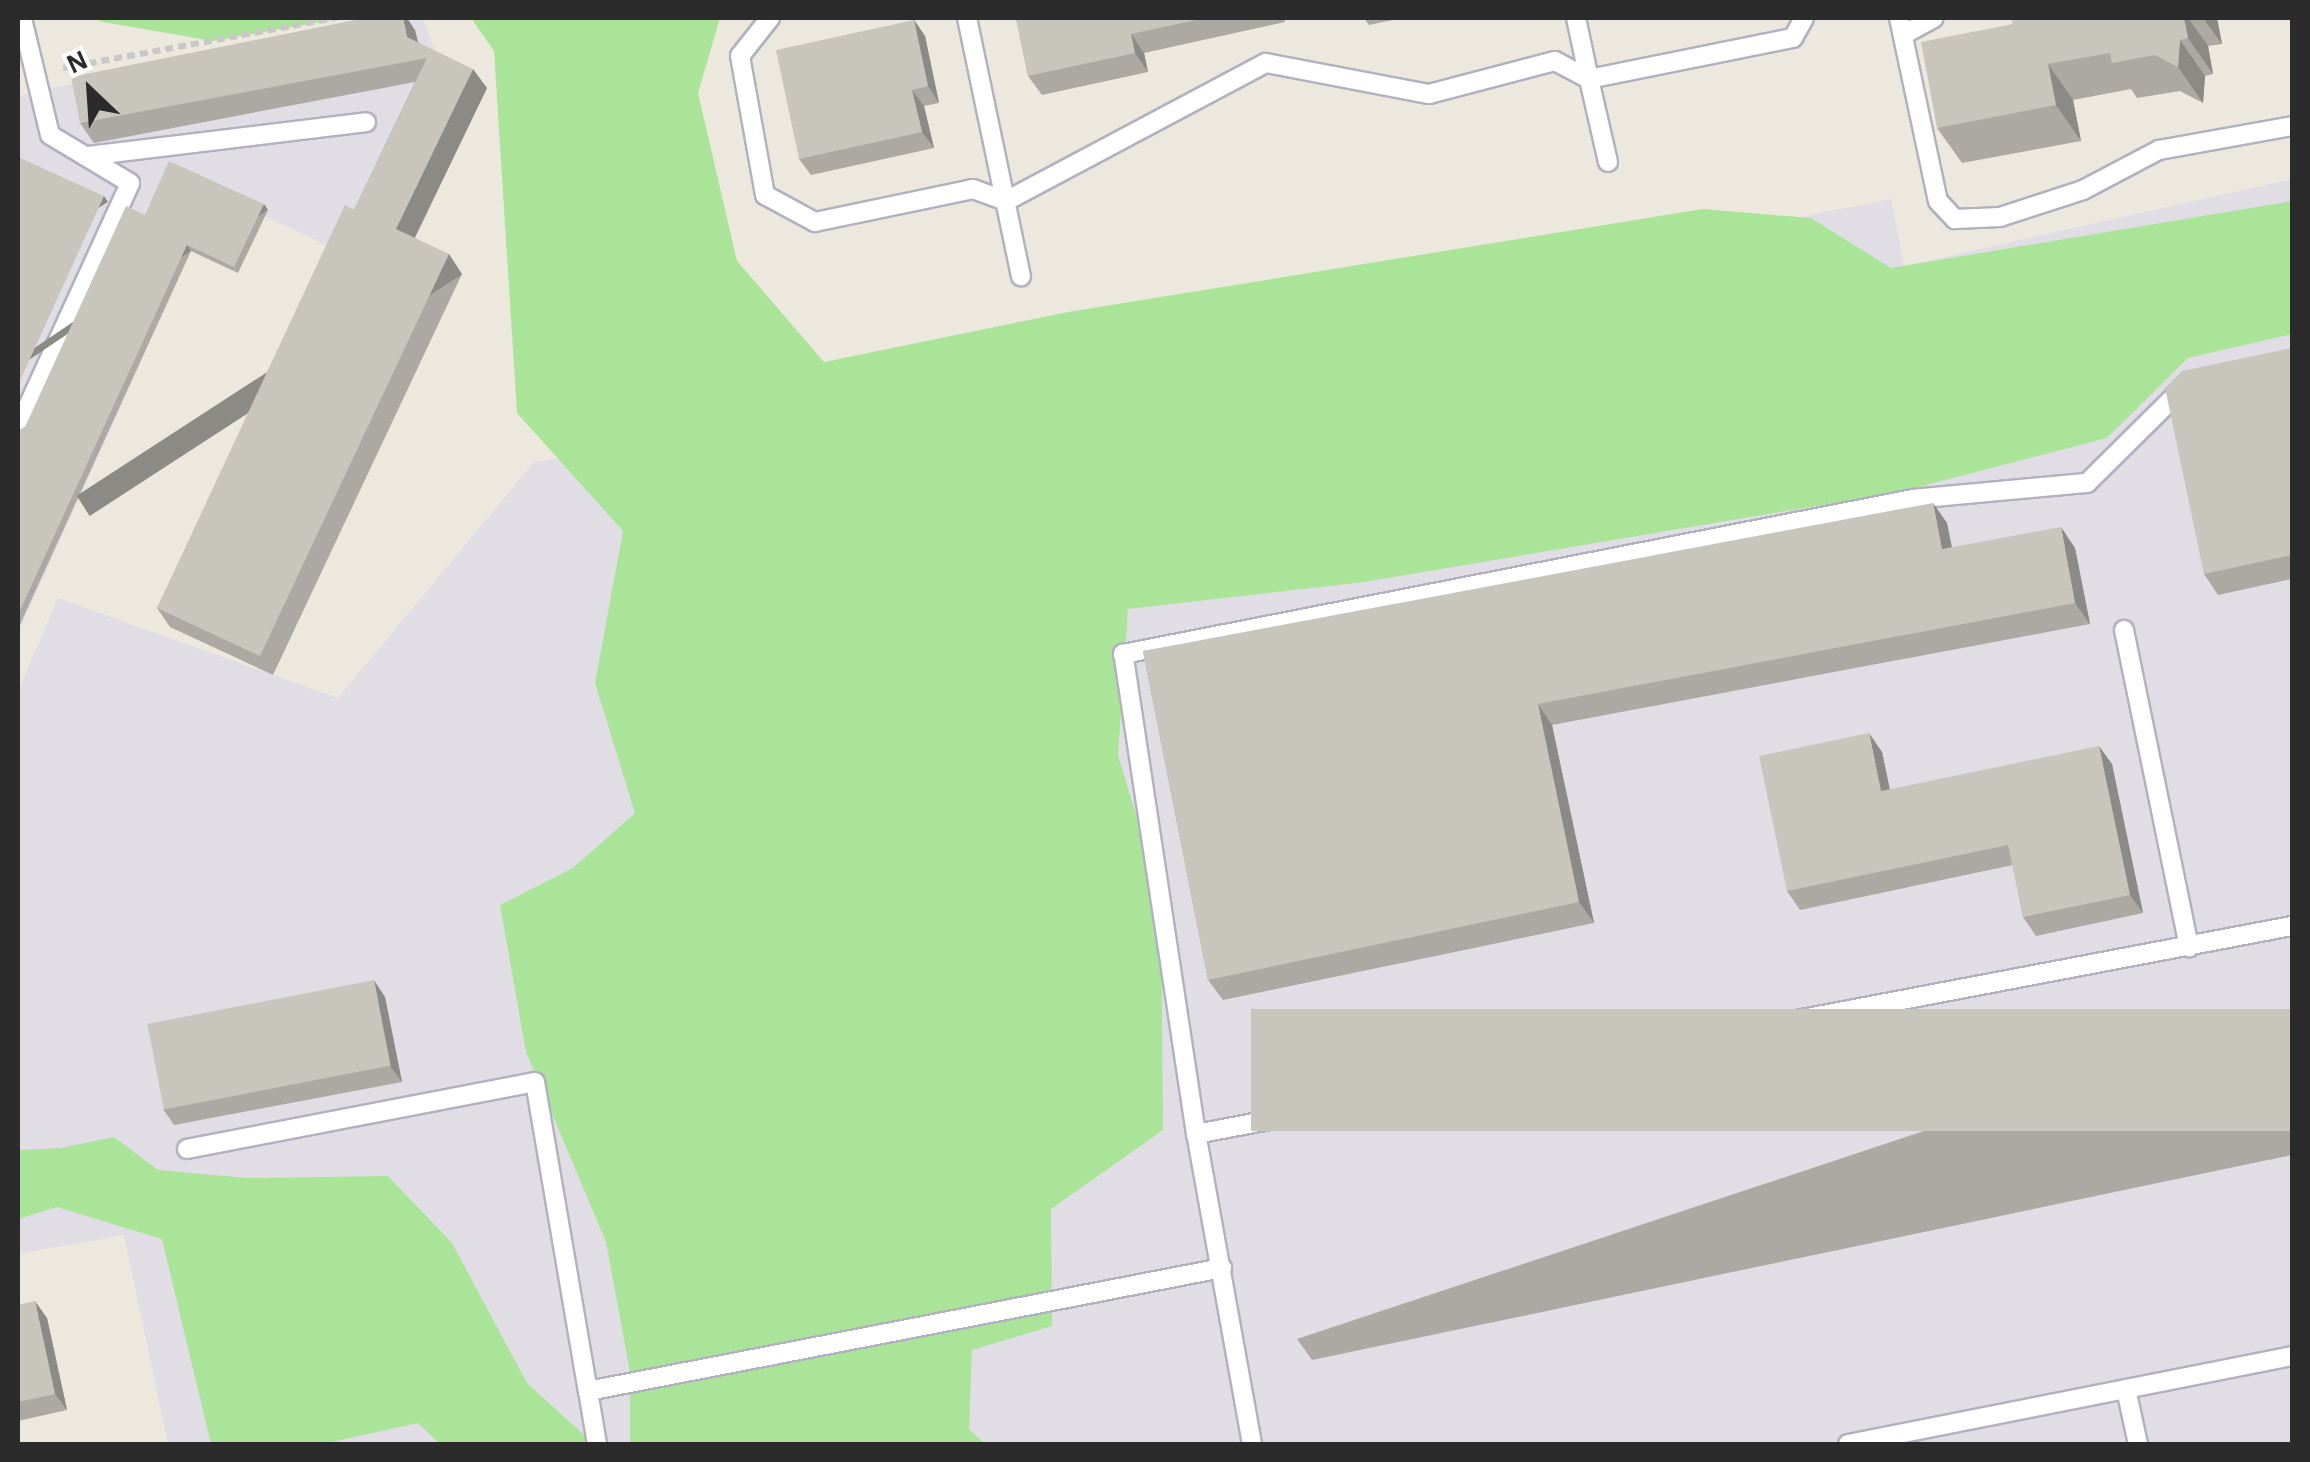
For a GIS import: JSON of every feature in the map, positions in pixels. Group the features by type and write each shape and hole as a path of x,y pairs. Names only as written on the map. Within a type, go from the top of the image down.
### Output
{"lane":[{"path":"18,428 130,183 50,135 22,18"},
{"path":"770,18 740,56 765,195 815,222 973,189 1006,201 1266,63 1430,94 1555,61 1589,79 1793,38 1804,18"},
{"path":"967,18 1021,276"},
{"path":"1576,18 1608,162"},
{"path":"1934,18 1901,26 1938,201 1956,219 2000,217 2083,190 2160,150 2292,126"},
{"path":"87,156 366,122"},
{"path":"1252,1444 1196,1134 1123,654 1913,500 2087,483 2196,376"},
{"path":"2124,630 2188,947"},
{"path":"1196,1134 2292,926"},
{"path":"187,1149 534,1082 597,1444"},
{"path":"588,1391 1222,1268"},
{"path":"1848,1444 2292,1356"},
{"path":"2126,1389 2138,1444"}],"path":[{"path":"36,74 336,18"}],"shaded area":[{"path":"361,18 423,18 439,62 487,88 411,246 342,253 265,216 238,273 191,251 18,633 18,96"},
{"path":"2292,179 2292,1444 168,1444 124,1235 18,1254 18,691 58,598 338,698 533,463 1891,199 1904,266"}],"green space":[{"path":"344,18 213,41 97,21"},
{"path":"471,18 720,18 698,93 737,261 824,362 1068,312 1703,209 1811,218 1891,268 2292,201 2292,334 2188,358 2107,438 1899,492 1364,582 1128,609 1118,755 1161,898 1163,1130 1051,1209 1052,1326 972,1350 969,1429 985,1444 630,1444 630,1372 606,1242 526,1052 500,905 573,868 635,813 595,683 623,531 517,413 494,51"},
{"path":"114,1137 158,1170 247,1178 388,1176 452,1243 527,1383 594,1444 440,1444 418,1423 323,1444 211,1444 162,1239 57,1207 18,1219 18,1150 61,1148"}],"building":[{"path":"365,18 403,18 407,37 473,69 396,229 449,254 260,656 157,608 345,205 354,210 427,58 80,123 71,77"},
{"path":"1016,18 1205,18 1131,34 1135,53 1028,76"},
{"path":"2012,18 2184,18 2188,38 2180,40 2178,67 2155,55 2112,63 2110,53 2048,64 2056,105 1937,128 1921,42 2013,24"},
{"path":"914,20 928,86 912,90 922,132 799,159 776,50"},
{"path":"18,157 104,196 18,385"},
{"path":"169,161 264,204 234,267 187,245 18,615 18,431 25,427 126,206 145,215"},
{"path":"2292,348 2292,555 2204,574 2165,388 2182,371"},
{"path":"1933,503 1942,549 2061,527 2075,603 1538,704 1579,902 1208,980 1143,651"},
{"path":"1869,733 1881,791 2099,746 2130,895 2023,917 2008,845 1787,891 1759,756"},
{"path":"374,980 391,1065 164,1109 147,1024"},
{"path":"1251,1009 2292,1009 2292,1131 1251,1131"},
{"path":"35,1301 55,1394 18,1402 18,1305"}]}
